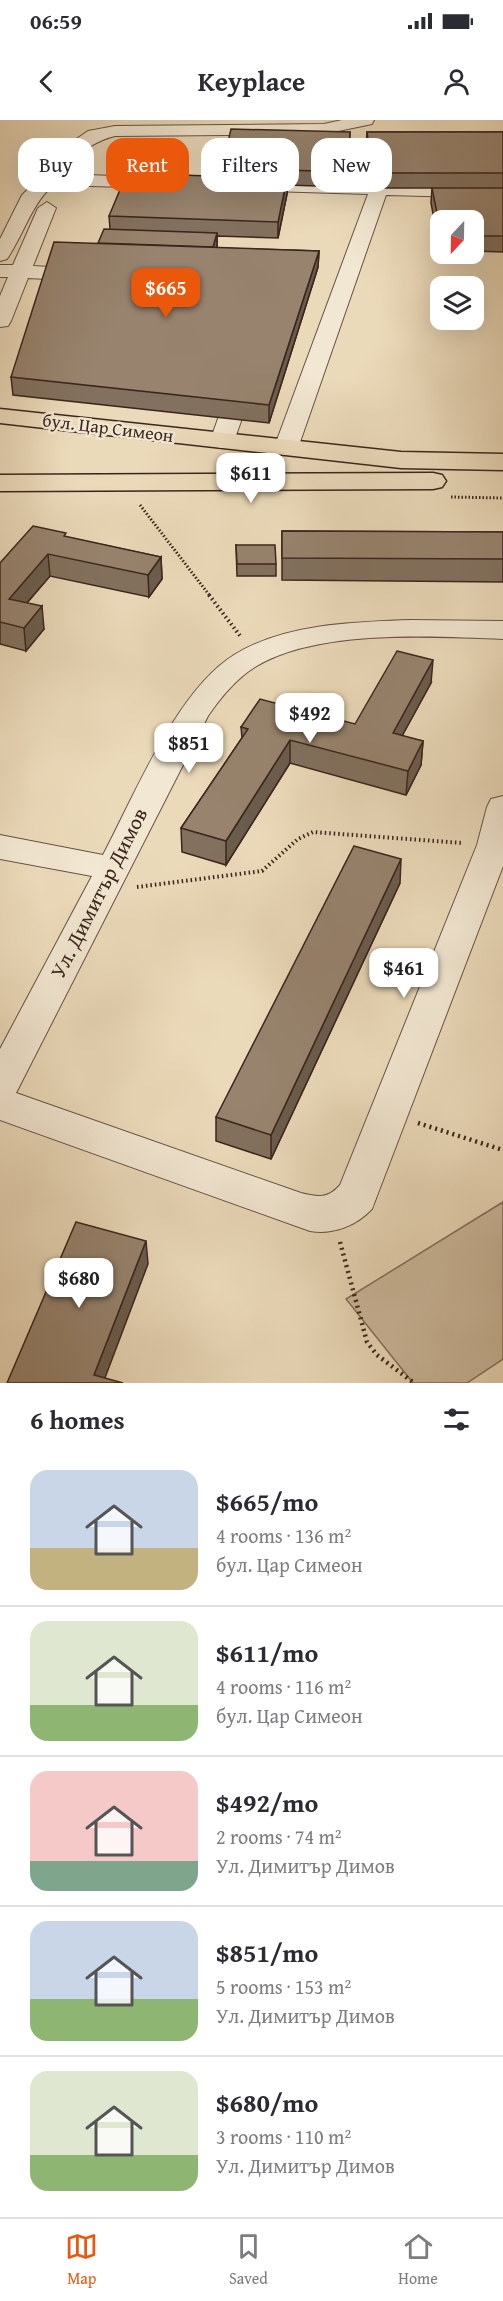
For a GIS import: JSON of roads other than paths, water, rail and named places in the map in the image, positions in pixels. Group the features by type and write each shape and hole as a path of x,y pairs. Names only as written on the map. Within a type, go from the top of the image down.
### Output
{"main road":[{"name":"бул. Цар Симеон","path":"0,416 401,459 503,462"},
{"path":"0,483 503,481"}],"street":[{"path":"89,138 115,131 324,129 366,120"},
{"path":"70,138 72,130"},
{"path":"392,191 503,192"},
{"path":"0,255 7,234 34,192"},
{"path":"0,321 22,272 52,192"},
{"path":"286,448 378,192"},
{"path":"7,234 36,234"},
{"path":"0,271 109,277"},
{"path":"205,391 239,393 222,441"},
{"name":"Ул. Димитър Димов","path":"0,1086 193,714 210,690 228,672 255,655 311,638 395,629 503,630"},
{"path":"0,1104 301,1211 317,1215 333,1215 348,1208 357,1196 499,827"},
{"path":"0,847 106,879"}]}
